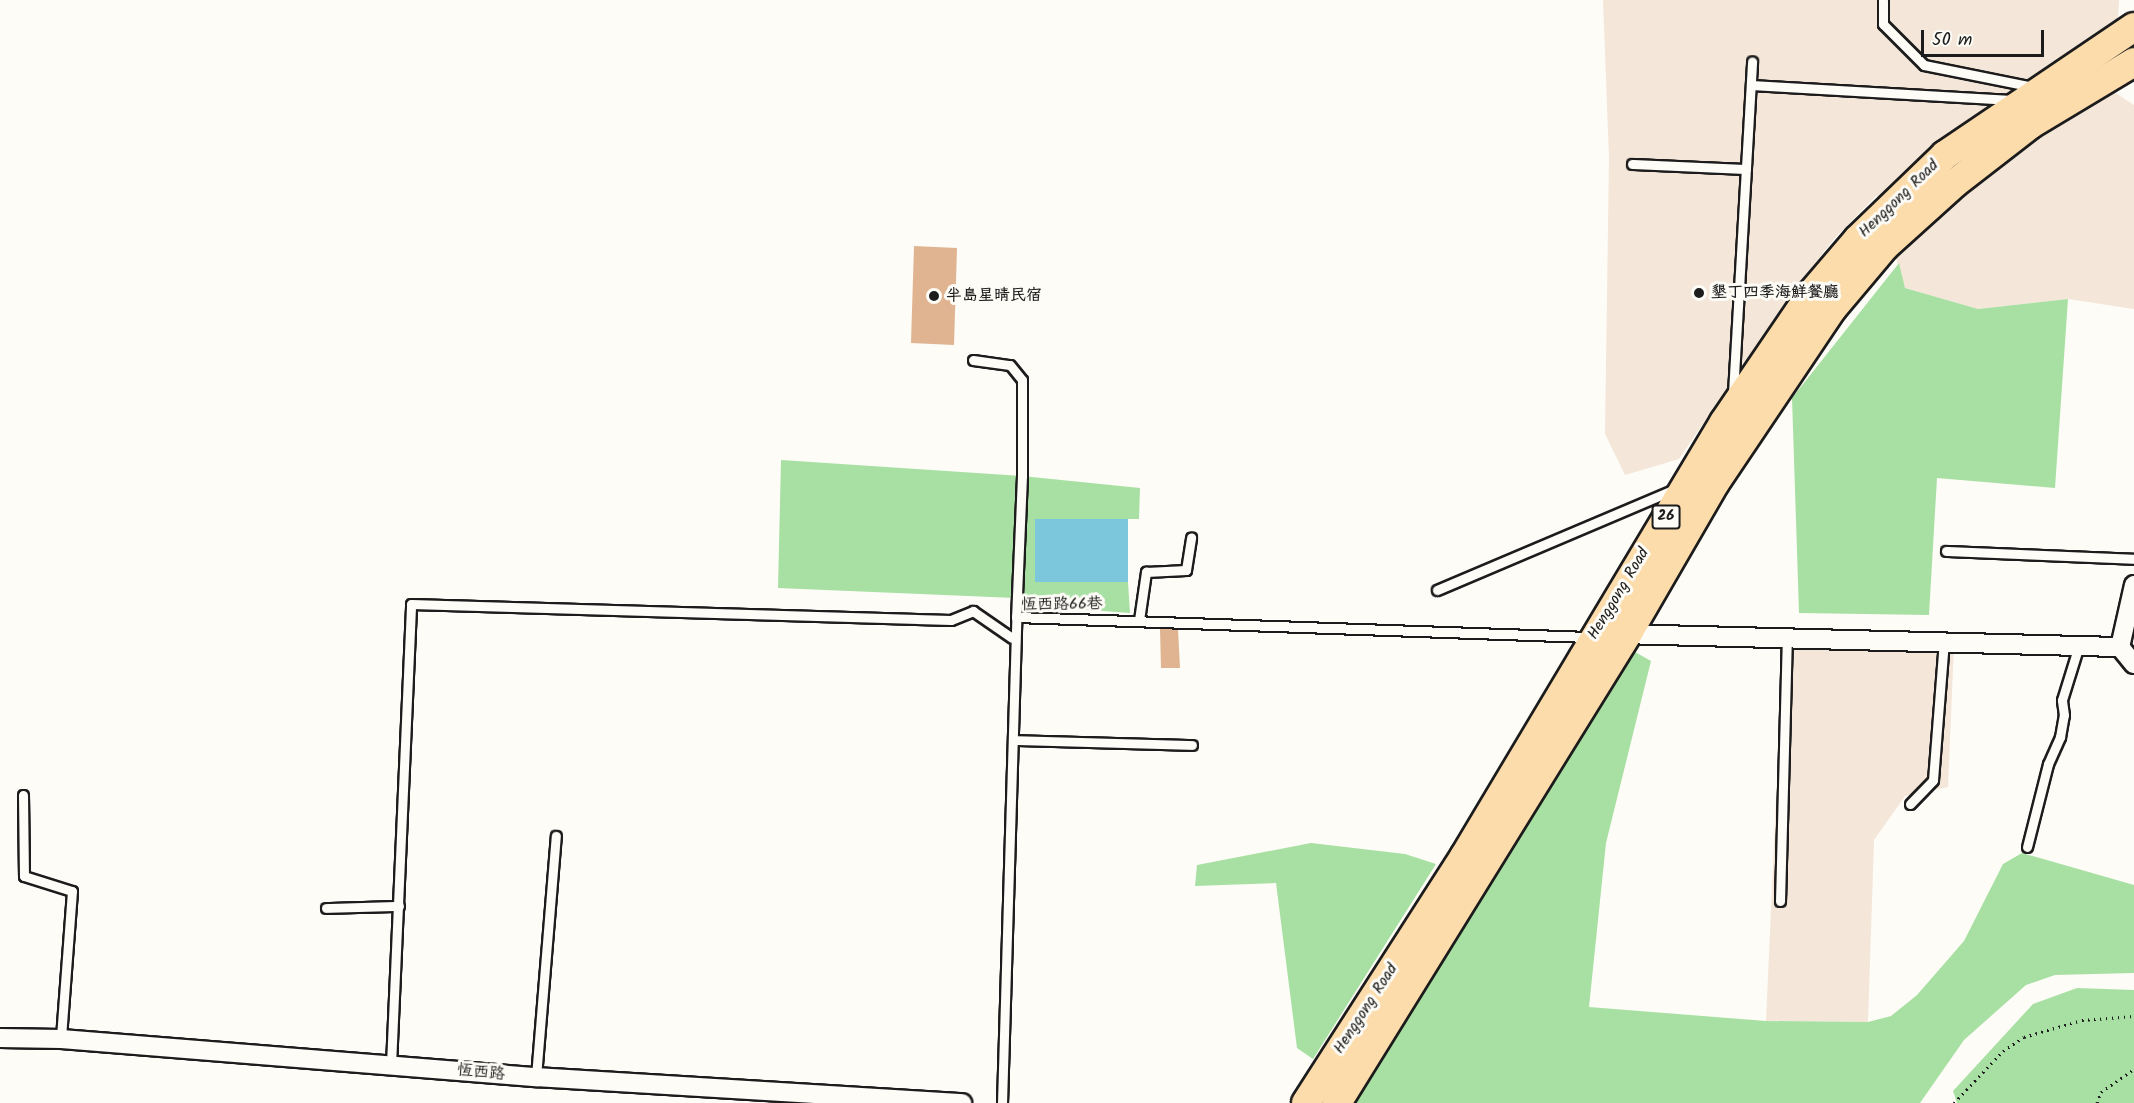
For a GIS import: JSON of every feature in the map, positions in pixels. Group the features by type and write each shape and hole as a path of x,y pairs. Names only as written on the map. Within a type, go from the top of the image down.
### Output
{"main road":[{"name":"Henggong Road","path":"1306,1103 1464,857 1593,637 1732,410 1811,294 1858,239 1945,155 2134,27"},
{"name":"Henggong Road","path":"1337,1103 1628,633 1715,483 1785,374 1832,309 1885,246 1926,207 2000,148 2134,62"}],"street":[{"path":"2120,647 2134,589"},
{"path":"1593,637 1628,633 2120,647 2134,664"},
{"name":"恆西路","path":"0,1038 60,1039 802,1099 962,1103"}],"lane":[{"path":"1883,0 1883,24 1924,65 2032,95"},
{"path":"1732,410 1752,62"},
{"path":"1751,85 2032,95"},
{"path":"1632,164 1746,169"},
{"path":"973,360 1010,365 1022,380 1022,476 1016,617"},
{"path":"1437,590 1686,484"},
{"path":"1139,620 1146,572 1186,570 1191,537"},
{"path":"1946,551 2134,559"},
{"path":"391,1065 411,604 951,620 973,611 1012,639"},
{"name":"恆西路66巷","path":"1002,1103 1013,740 1012,639 1016,617 1593,637"},
{"path":"1780,901 1787,639"},
{"path":"1910,804 1933,780 1944,641"},
{"path":"2028,847 2048,764 2060,737 2064,715 2062,700 2079,645"},
{"path":"1013,740 1192,745"},
{"path":"23,795 24,876 72,891 60,1039"},
{"path":"536,1077 556,836"},
{"path":"326,908 399,906"}],"path":[{"path":"1954,1103 2003,1051 2024,1037 2082,1020 2134,1016"},
{"path":"2097,1103 2101,1092 2134,1069"}],"shaded area":[{"path":"1603,0 2119,0 2114,92 2134,105 2134,309 2068,299 1978,309 1905,288 1877,195 1834,239 1796,287 1679,459 1625,475 1605,434 1609,158"},
{"path":"1783,645 1954,645 1948,787 1905,796 1874,840 1868,1022 1766,1021"}],"green space":[{"path":"1899,263 1905,288 1978,309 2068,299 2055,488 1937,478 1929,615 1799,613 1792,398"},
{"path":"781,460 1022,476 1140,488 1139,519 1036,519 1035,582 1128,582 1130,613 1037,606 1015,598 778,588"},
{"path":"1635,652 1651,661 1606,843 1589,1007 1766,1021 1868,1022 1891,1016 1917,995 1964,941 2003,864 2022,853 2134,885 2134,973 2055,975 2026,985 1964,1040 1920,1103 1345,1103"},
{"path":"1311,843 1405,854 1436,864 1313,1059 1297,1048 1276,883 1195,886 1197,865"},
{"path":"2077,988 2134,990 2134,1103 1957,1103 1953,1091 2033,1004"}],"water":[{"path":"1035,519 1128,519 1128,582 1035,582"}],"building":[{"name":"半島星晴民宿","path":"914,246 957,248 954,345 911,343"},
{"path":"1160,629 1178,629 1180,668 1161,668"}],"place":[{"name":"墾丁四季海鮮餐廳","path":"1699,293"},
{"name":"半島星晴民宿","path":"934,296"}]}
